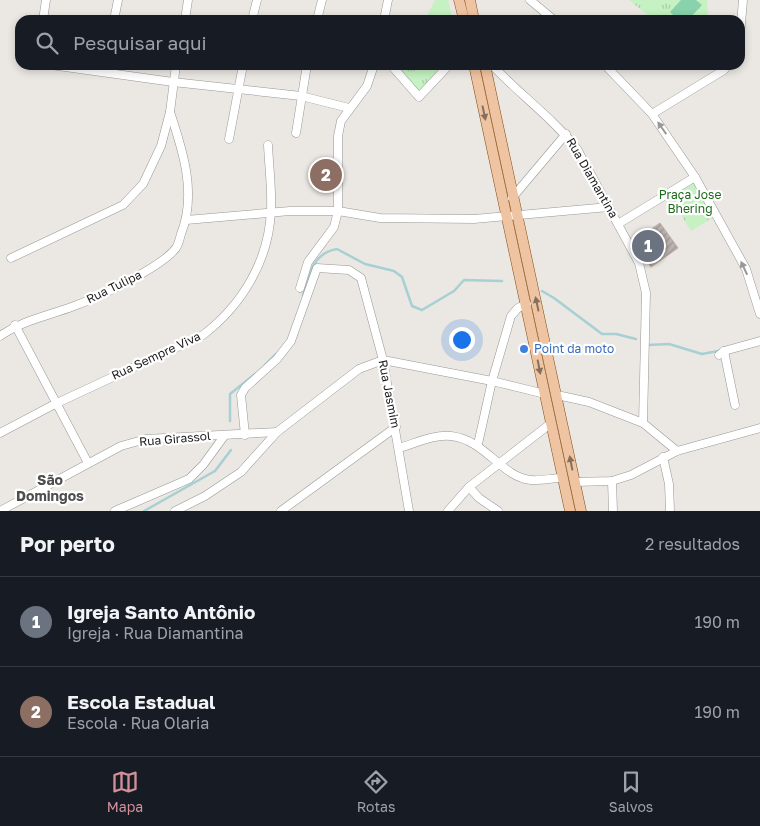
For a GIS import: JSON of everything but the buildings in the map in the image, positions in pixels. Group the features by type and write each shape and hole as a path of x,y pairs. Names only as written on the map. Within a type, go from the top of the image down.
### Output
{"main road":[{"path":"459,0 463,15"},
{"path":"470,0 473,15"},
{"path":"475,70 506,217 527,304 550,424 570,511"},
{"path":"486,70 512,198 557,395 581,511"}],"street":[{"path":"44,15 46,0"},
{"path":"115,15 118,0"},
{"path":"186,15 188,0"},
{"path":"253,15 256,0"},
{"path":"318,15 322,0"},
{"path":"385,15 388,0"},
{"path":"530,0 548,15"},
{"path":"742,15 743,0"},
{"path":"87,70 173,82 301,96 349,108"},
{"path":"11,258 123,205 143,184 161,146 170,112 175,70"},
{"path":"229,139 242,70"},
{"path":"296,134 306,70"},
{"path":"300,288 308,262 330,232 338,211 338,136 341,121 366,86 372,70"},
{"path":"395,70 419,97 444,70"},
{"name":"Rua Diamantina","path":"497,70 515,89 566,134 577,149 639,263 646,293 643,423"},
{"path":"610,70 652,114 695,177 746,269 760,314"},
{"path":"652,114 724,70"},
{"name":"Rua Tulipa","path":"0,336 15,325 74,306 143,274 176,249 186,220 189,189 181,145 170,112"},
{"path":"512,198 566,134"},
{"name":"Rua Sempre Viva","path":"0,433 55,404 203,335 221,321 259,267 271,212 268,145"},
{"path":"618,224 695,177"},
{"path":"186,220 271,212 338,211 380,218 474,219 608,207"},
{"name":"Rua Jasmim","path":"244,434 241,395 245,388 278,359 291,341 317,268 349,270 361,278 383,360 409,511"},
{"path":"478,444 492,381 511,316 518,308 527,304"},
{"path":"15,325 55,404 88,463"},
{"path":"735,405 721,353 760,341"},
{"path":"175,511 205,496 242,472 277,432 359,368 383,360 492,381 545,394"},
{"path":"557,395 589,402 643,423 677,451"},
{"path":"448,511 469,487 501,464 528,439 550,424"},
{"path":"281,511 396,427"},
{"path":"574,482 612,481 631,475 677,451 760,428"},
{"name":"Rua Girassol","path":"0,511 121,446 146,439 277,432"},
{"path":"115,511 189,479 203,465 225,435"},
{"path":"399,448 435,436 452,436 478,444 516,475 530,480 562,478"},
{"path":"663,457 669,484 670,511"},
{"path":"612,481 613,511"},
{"path":"469,487 498,511"},
{"path":"294,511 295,501"}],"green space":[{"path":"435,0 448,0 452,15 428,15"},
{"path":"629,0 707,0 708,15 648,15"},
{"path":"681,0 696,0 702,5 693,15 673,15 670,12"},
{"path":"400,70 438,70 419,93"},
{"name":"Praça Jose Bhering","path":"695,181 715,216 691,231 670,197"}],"waterway":[{"path":"303,295 310,272 317,260 329,251 337,249 365,264 394,271 402,277 412,306 422,310 454,291 464,280 502,281"},
{"path":"542,291 602,334 616,334 636,339"},
{"path":"648,345 669,344 702,354 718,351"},
{"path":"265,365 276,354"},
{"path":"230,421 230,394 255,374"},
{"path":"144,511 215,471 231,450"}],"place":[{"name":"Escola Estadual","path":"326,175"},
{"name":"Igreja Santo Antônio","path":"648,246"},
{"name":"Point da moto","path":"524,349"}],"district":[{"name":"São Domingos","path":"50,488"}]}
